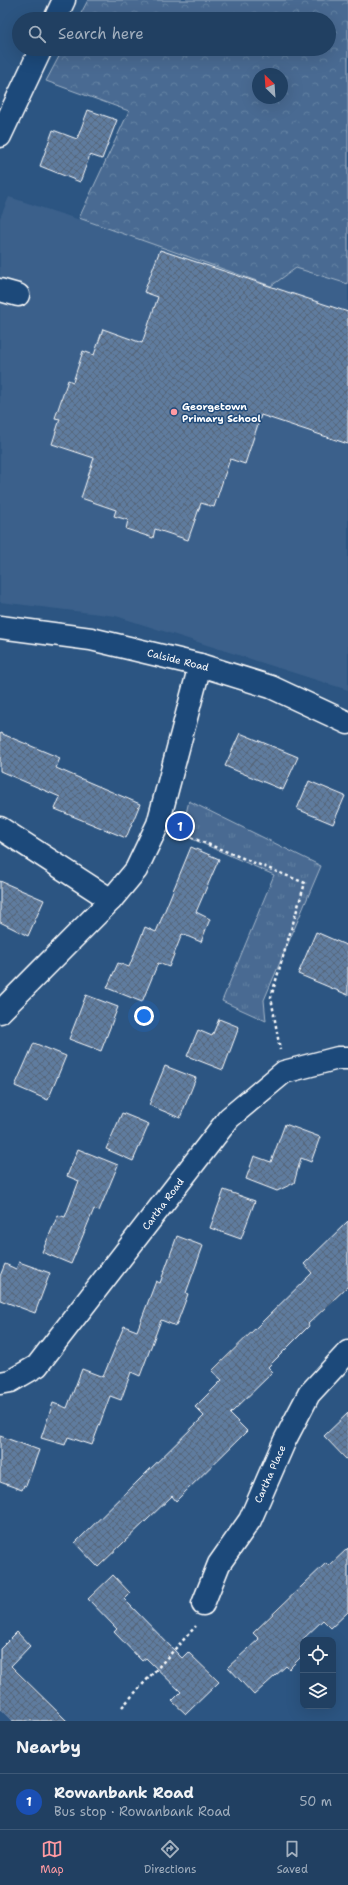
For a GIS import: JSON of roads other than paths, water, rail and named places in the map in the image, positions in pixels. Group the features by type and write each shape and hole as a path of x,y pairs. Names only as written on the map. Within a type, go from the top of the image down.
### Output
{"street":[{"path":"59,12 64,0"},
{"path":"0,136 38,56"},
{"name":"Calside Road","path":"0,626 91,639 200,665 271,687 348,722"},
{"path":"0,1012 112,900 136,870 158,824 200,665"},
{"path":"0,828 112,900"},
{"name":"Cartha Road","path":"0,1383 11,1381 37,1366 229,1118 284,1072 338,1058 348,1058"},
{"name":"Cartha Place","path":"203,1604 219,1564 250,1520 285,1440 309,1394 348,1352"}],"place":[{"name":"Georgetown Primary School","path":"174,412"},
{"name":"Rowanbank Road","path":"180,826"}]}
